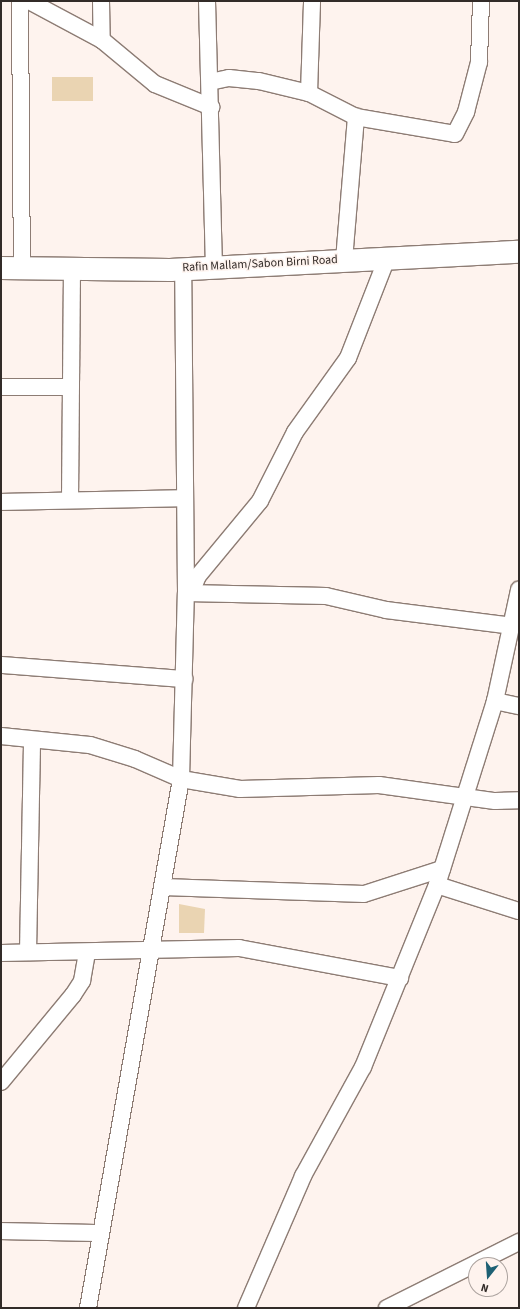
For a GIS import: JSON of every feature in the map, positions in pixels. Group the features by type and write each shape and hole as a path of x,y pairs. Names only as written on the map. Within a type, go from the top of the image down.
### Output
{"street":[{"path":"11,269 20,1"},
{"path":"29,1 102,40 155,84 211,107"},
{"path":"101,1 102,40"},
{"path":"207,1 211,107 214,267"},
{"path":"309,93 312,1"},
{"path":"210,82 242,78 309,93 356,117 455,134 466,112 479,62 481,1"},
{"path":"344,260 356,117"},
{"name":"Rafin Mallam/Sabon Birni Road","path":"11,269 183,269 519,252"},
{"path":"189,593 198,576 260,501 295,432 348,358 387,258"},
{"path":"88,1308 100,1233 152,952 181,779 184,679 189,593 185,498 183,269"},
{"path":"70,499 72,270"},
{"path":"1,387 71,387"},
{"path":"1,502 70,499 185,498"},
{"path":"246,1308 303,1176 363,1067 437,885 468,796 495,701 513,626 519,590"},
{"path":"189,593 326,596 386,610 513,626"},
{"path":"1,665 184,679"},
{"path":"495,701 519,706"},
{"path":"1,736 32,741 90,745 135,759 181,779 264,791 373,785 468,796 495,801 519,800"},
{"path":"28,952 32,741"},
{"path":"163,887 364,894 442,869"},
{"path":"437,885 519,911"},
{"path":"1,953 152,952 239,948 400,978"},
{"path":"1,1082 73,995 82,981 87,952"},
{"path":"1,1231 100,1233"},
{"path":"387,1308 519,1242"}],"building":[{"path":"52,77 93,77 93,101 52,101"},
{"path":"179,904 205,909 204,933 179,933"}]}
